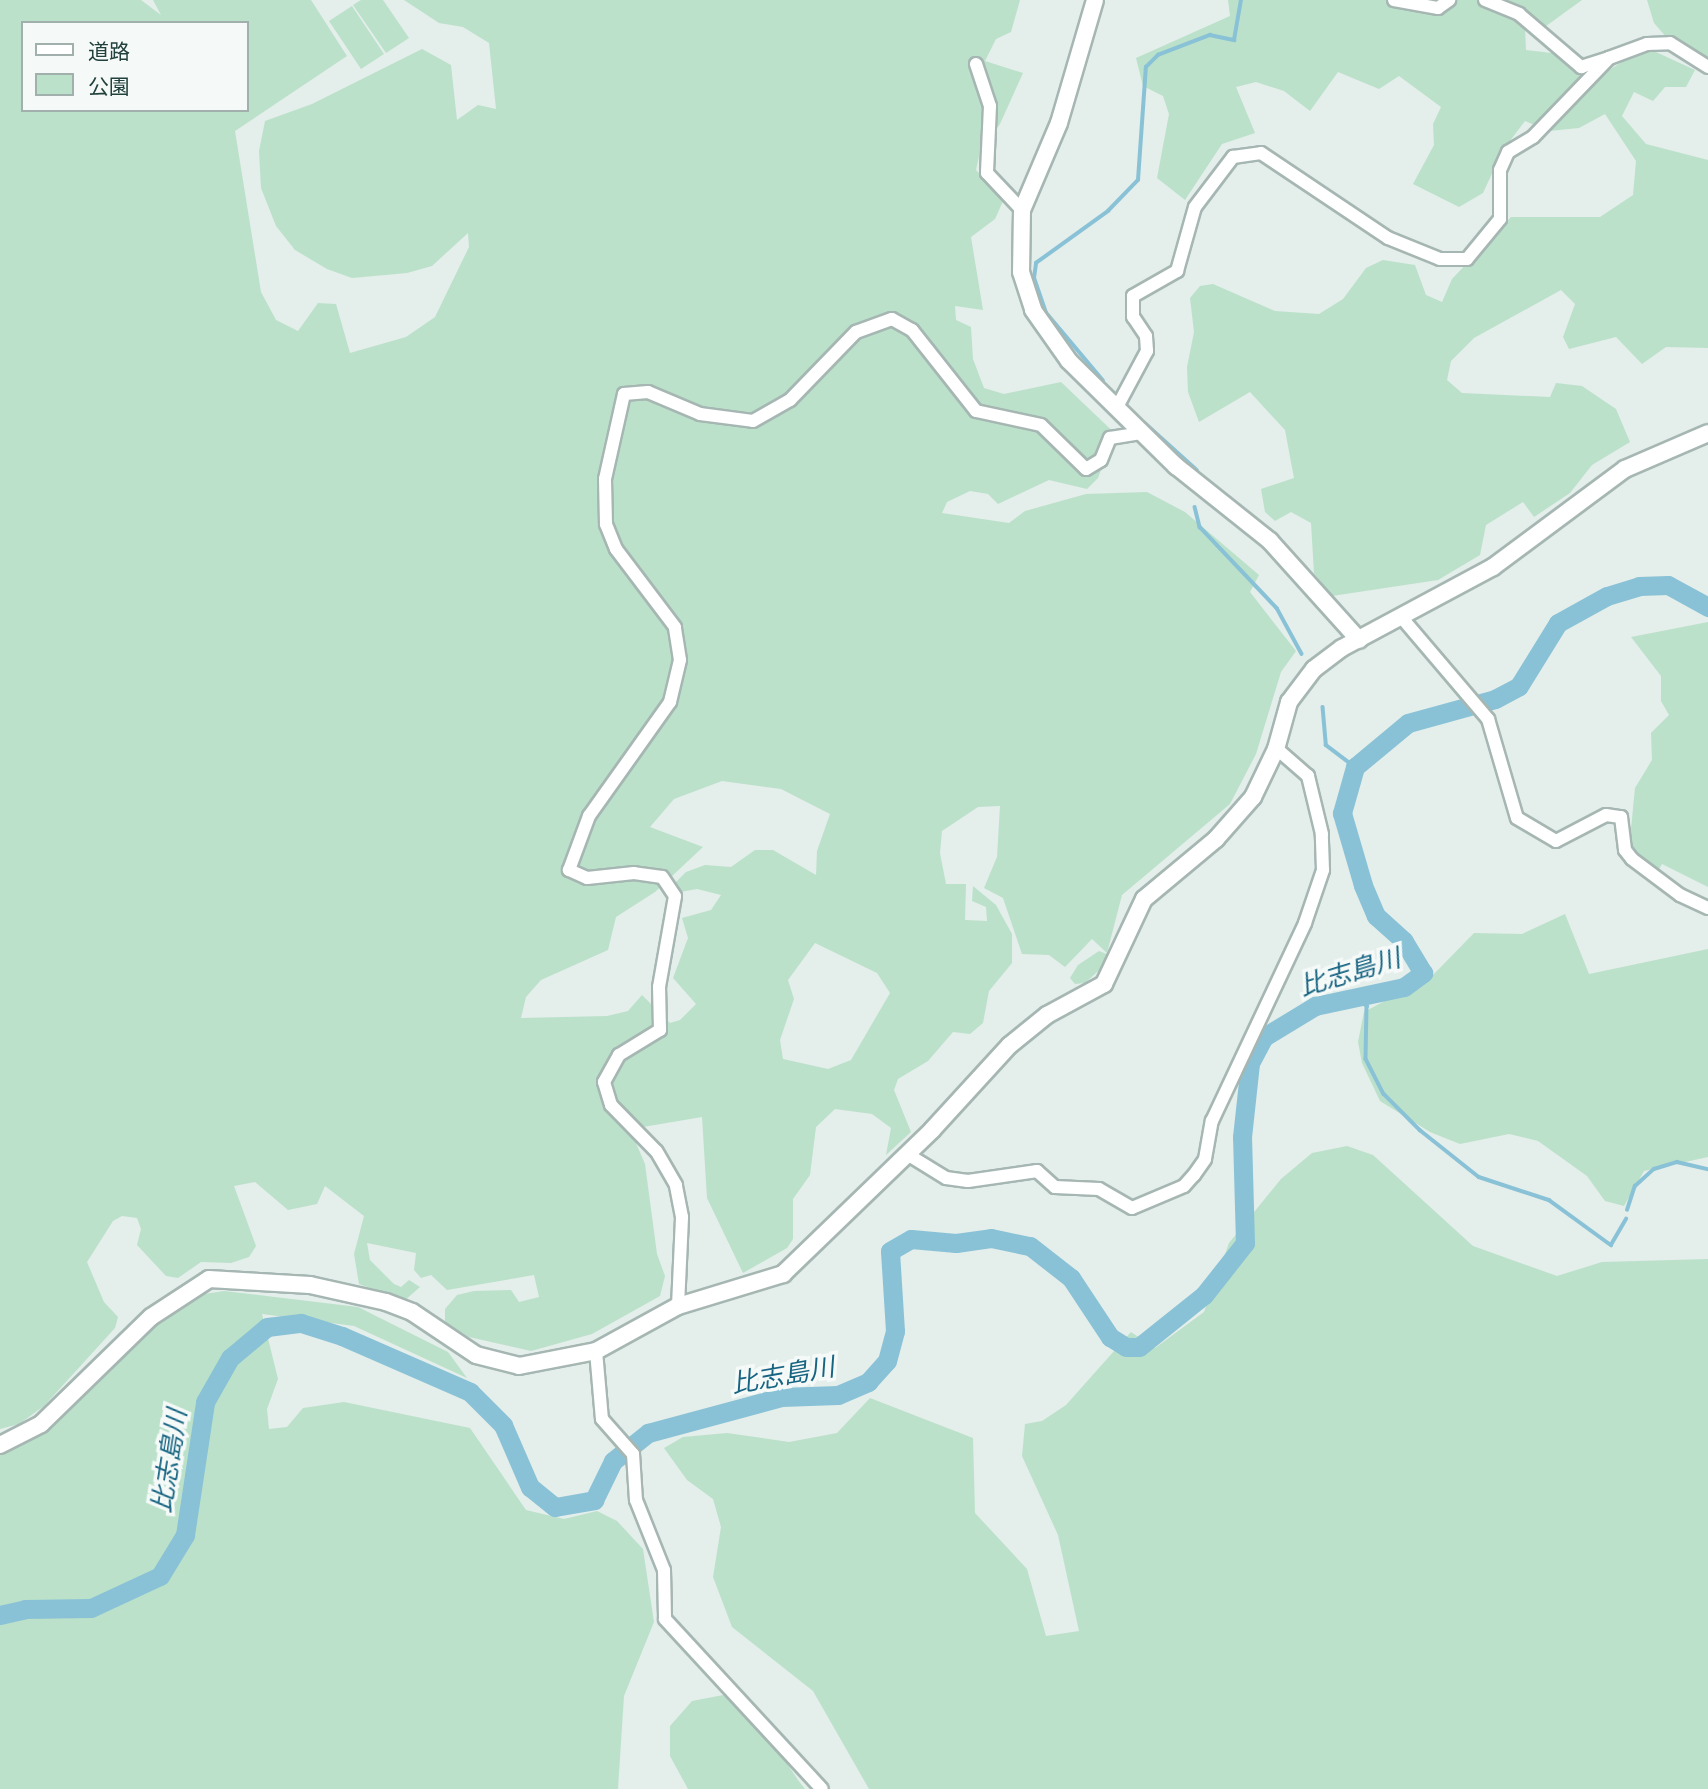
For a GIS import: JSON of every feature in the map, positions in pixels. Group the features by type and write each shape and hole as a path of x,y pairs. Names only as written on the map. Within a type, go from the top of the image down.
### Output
{"street":[{"path":"1096,0 1059,124 1022,210 1021,272 1032,310 1056,348 1116,409 1270,541 1359,640"},
{"path":"1394,0 1438,8 1449,0"},
{"path":"1485,0 1520,14 1581,67 1647,44 1670,43 1708,66"},
{"path":"1116,409 1147,351 1146,336 1133,317 1133,296 1177,271 1195,207 1233,158 1245,152 1261,153 1388,238 1440,258 1467,259 1500,219 1500,170 1508,152 1533,137 1609,58"},
{"path":"976,64 990,106 987,173 1022,210"},
{"path":"678,1306 682,1217 676,1185 656,1151 611,1105 604,1082 619,1055 660,1030 659,987 675,895 662,877 634,873 587,878 569,870 589,816 666,709 680,660 675,627 608,533 605,480 624,394 648,392 700,414 752,421 790,400 856,332 892,319 912,330 976,411 1041,425 1086,469 1101,460 1110,438 1141,433"},
{"path":"0,1445 41,1424 151,1317 209,1279 310,1285 386,1302 412,1312 476,1355 519,1366 596,1351 678,1306 783,1274 906,1154 1021,1036 1104,984 1144,899 1236,818 1266,776 1282,719 1304,679 1359,640 1525,546 1625,469 1708,433"},
{"path":"1402,618 1488,719 1509,801 1523,824 1556,841 1606,815 1621,817 1625,850 1632,859 1708,908"},
{"path":"906,1154 946,1178 968,1181 1037,1171 1060,1189 1099,1189 1132,1208 1184,1186 1205,1159 1212,1121 1305,923 1323,870 1322,834 1308,776 1276,748"},
{"path":"596,1351 602,1419 612,1437 632,1454 636,1500 664,1570 665,1619 822,1789"}],"green space":[{"path":"0,0 141,0 161,15 153,0 311,0 347,56 235,131 261,292 276,320 298,331 318,303 336,304 350,353 406,337 435,317 469,247 468,233 432,266 407,273 352,278 327,269 295,250 276,226 261,188 259,151 265,121 312,104 422,49 451,65 457,120 478,105 496,109 489,43 463,27 439,23 404,0 1020,0 1011,32 996,39 985,61 1023,73 1000,124 980,151 976,170 1004,199 995,219 971,237 983,310 955,306 956,320 971,327 973,359 984,388 1004,394 1061,382 1125,443 1111,444 1098,478 1087,489 1049,480 998,504 988,494 970,491 947,502 942,513 1009,523 1025,511 1086,494 1147,492 1185,512 1259,575 1250,592 1296,651 1281,672 1256,754 1230,804 1122,895 1107,953 1092,939 1065,967 1049,955 1022,954 1003,898 984,888 997,857 1000,806 978,807 942,831 940,853 946,884 966,884 965,920 987,921 986,907 972,901 973,886 996,905 1012,934 1012,963 989,991 983,1023 970,1034 953,1032 928,1061 898,1079 894,1090 911,1132 886,1155 891,1128 872,1114 835,1109 816,1127 810,1175 793,1199 793,1239 787,1248 743,1273 707,1198 702,1117 643,1127 633,1136 645,1164 657,1254 665,1276 660,1296 592,1334 531,1351 469,1337 445,1322 445,1309 457,1295 474,1291 511,1290 519,1302 539,1297 534,1275 447,1290 431,1275 421,1278 414,1270 416,1253 367,1243 370,1260 394,1284 401,1287 409,1280 420,1287 404,1301 359,1284 354,1254 364,1216 325,1186 317,1204 288,1210 255,1182 234,1186 256,1246 249,1257 231,1263 201,1262 178,1278 166,1276 137,1245 141,1229 137,1218 122,1216 113,1221 87,1262 104,1302 118,1317 115,1328 44,1406 19,1424 0,1429","holes":["722,781 781,789 830,814 817,851 816,875 773,850 755,850 731,867 705,865 686,872 663,895 697,889 721,895 711,910 682,918 688,938 673,978 696,1004 680,1020 670,1023 642,995 628,1011 607,1016 521,1018 526,997 541,980 608,950 616,917 655,892 703,847 650,827 674,799","815,943 877,973 890,993 851,1060 828,1069 783,1059 780,1040 794,999 788,980"]},
{"path":"361,0 383,0 409,38 386,53 353,5"},
{"path":"1228,0 1582,0 1542,29 1525,27 1526,50 1585,57 1600,76 1645,47 1695,70 1686,87 1665,87 1653,101 1634,92 1622,116 1646,144 1708,160 1708,348 1666,347 1642,364 1616,337 1569,349 1563,337 1575,304 1561,290 1474,338 1451,361 1447,380 1462,393 1550,397 1556,383 1582,386 1616,409 1630,442 1592,465 1570,493 1534,517 1523,502 1486,525 1480,555 1438,580 1332,596 1314,573 1311,523 1291,512 1275,521 1265,512 1261,489 1294,478 1285,430 1250,392 1199,422 1188,392 1187,367 1194,332 1190,298 1200,286 1213,284 1275,311 1319,314 1343,299 1366,268 1383,260 1415,265 1426,295 1442,302 1452,279 1511,217 1600,217 1633,195 1636,161 1605,114 1579,128 1549,131 1525,121 1503,150 1483,193 1459,207 1413,184 1434,145 1433,124 1441,107 1399,76 1379,89 1338,72 1310,111 1284,91 1256,82 1236,87 1255,133 1222,144 1185,200 1157,178 1169,114 1163,96 1143,86 1136,58 1230,16"},
{"path":"1647,0 1708,0 1708,62 1674,46 1654,23"},
{"path":"352,6 384,54 361,69 329,21"},
{"path":"1708,622 1708,887 1662,864 1658,871 1629,849 1635,788 1652,760 1651,733 1669,715 1661,701 1661,676 1631,637"},
{"path":"1565,914 1589,974 1708,949 1708,1157 1644,1171 1624,1206 1605,1201 1587,1176 1538,1141 1509,1134 1460,1144 1430,1132 1380,1101 1362,1063 1358,1042 1364,1012 1433,975 1474,933 1522,934"},
{"path":"1099,951 1109,955 1108,962 1085,983 1075,984 1070,978 1078,965"},
{"path":"1347,1146 1373,1155 1473,1246 1557,1276 1602,1262 1708,1259 1708,1789 869,1789 813,1691 732,1627 713,1577 721,1527 713,1499 687,1480 664,1448 683,1437 727,1433 789,1442 837,1433 870,1398 973,1438 975,1513 1027,1569 1046,1636 1079,1631 1058,1535 1022,1456 1025,1424 1042,1421 1066,1405 1131,1332 1155,1348 1204,1312 1229,1243 1281,1179 1312,1153"},
{"path":"224,1291 358,1307 448,1352 467,1378 354,1326 262,1314 278,1379 267,1409 269,1429 287,1427 303,1408 344,1402 470,1428 526,1510 564,1519 597,1511 617,1521 643,1549 654,1622 624,1696 618,1789 0,1789 0,1454 22,1445 163,1313 191,1296"},
{"path":"739,1692 805,1789 688,1789 670,1756 670,1726 692,1701"}],"waterway":[{"path":"1103,381 1046,313 1034,278 1036,263 1108,211 1138,180 1146,67 1158,55 1210,35 1234,40 1241,0"},
{"path":"1145,423 1197,470"},
{"path":"1195,507 1200,527 1277,608 1302,654"},
{"name":"比志島川","path":"0,1615 25,1609 91,1608 160,1576 185,1535 205,1402 230,1358 267,1327 301,1323 342,1336 470,1392 503,1425 530,1487 555,1507 594,1500 613,1461 648,1433 781,1397 838,1395 868,1382 887,1361 895,1331 890,1251 911,1239 956,1243 991,1238 1030,1246 1071,1278 1110,1337 1126,1347 1139,1347 1204,1295 1245,1243 1242,1137 1250,1063 1264,1037 1315,1006 1404,987 1423,973 1404,941 1376,916 1363,885 1342,813 1355,767 1408,723 1495,699 1519,686 1558,623 1607,596 1639,586 1668,585 1708,607"},
{"path":"1323,707 1326,745 1355,767"},
{"path":"1356,998 1367,1006 1366,1059 1384,1094 1420,1130 1479,1177 1549,1200 1611,1245 1626,1219"},
{"path":"1627,1210 1635,1186 1654,1169 1677,1162 1708,1169"}]}
